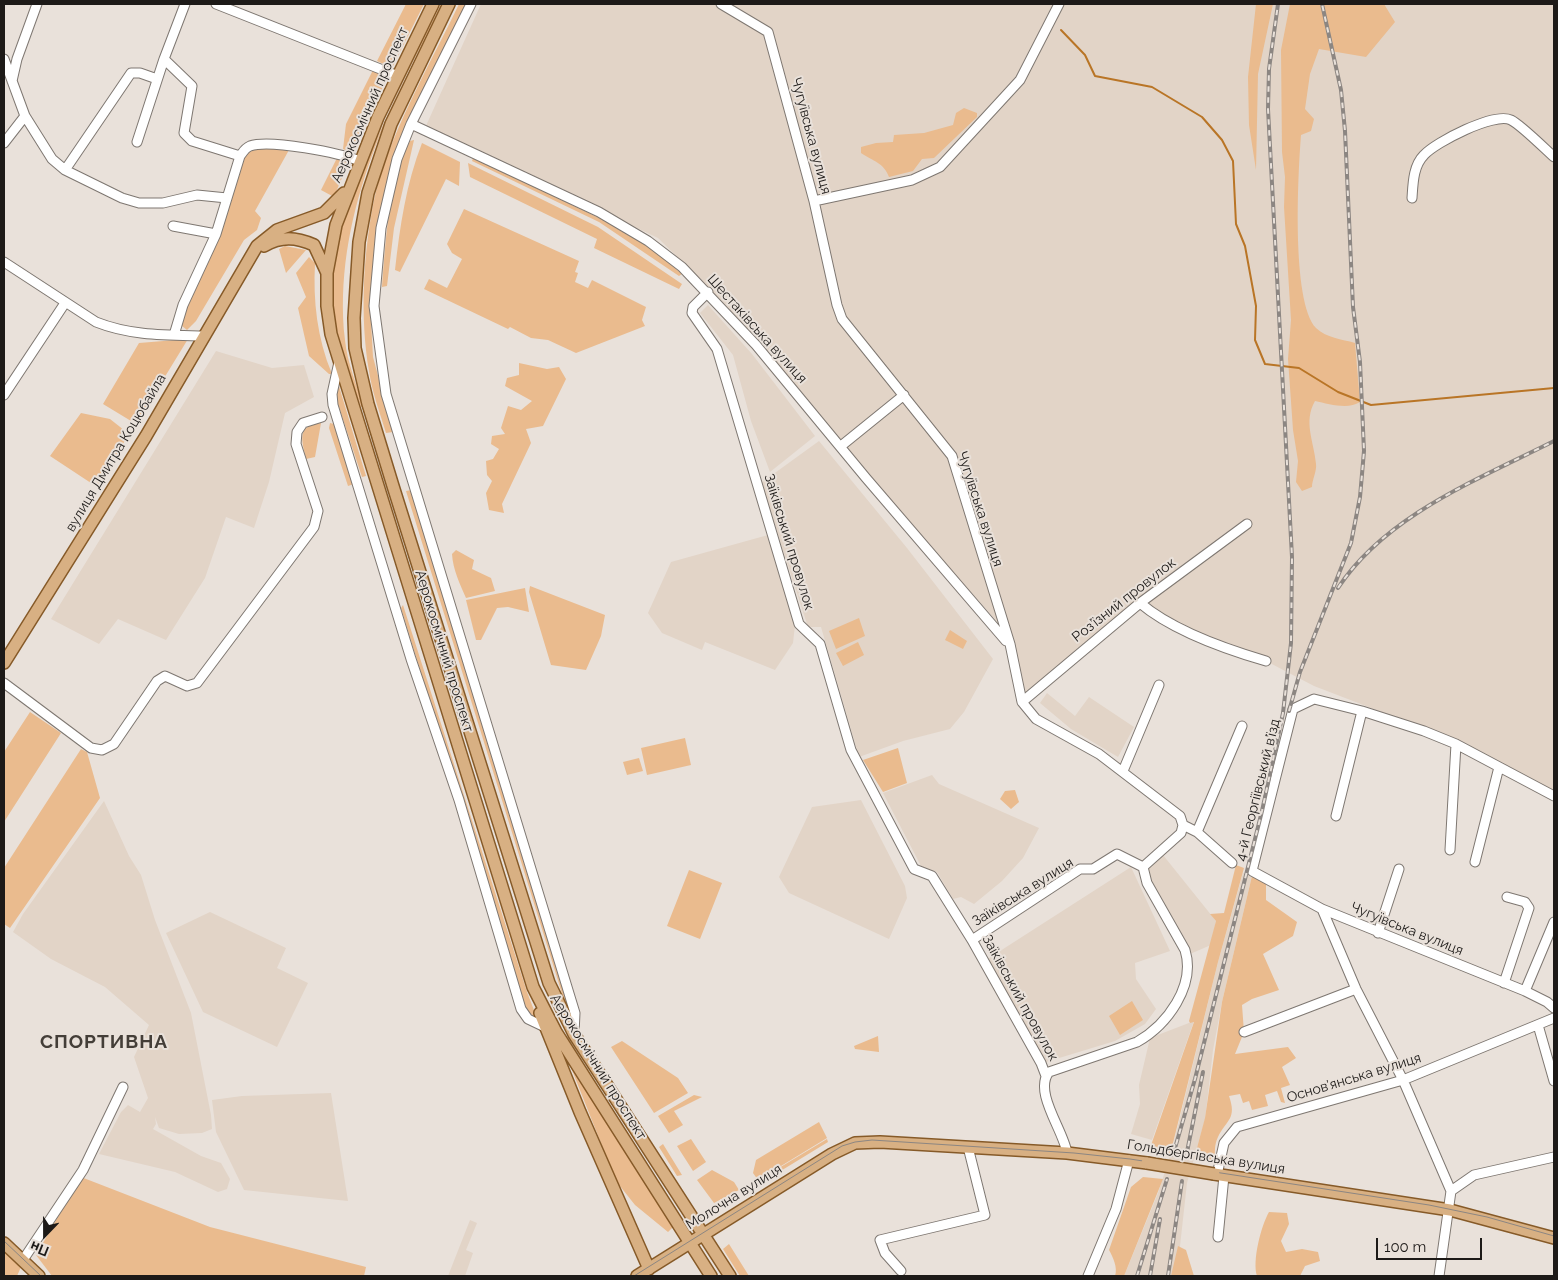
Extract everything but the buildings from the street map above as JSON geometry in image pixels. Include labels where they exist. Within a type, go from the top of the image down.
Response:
[{"type":"main road","name":"Аерокосмічний проспект","points":[[433,4],[360,161],[336,225],[327,273],[327,306],[339,362],[532,987],[556,1032],[712,1276]]},
{"type":"main road","name":"Аерокосмічний проспект","points":[[448,4],[391,124],[368,193],[359,242],[354,318],[358,366],[378,438],[549,982],[574,1034],[730,1276]]},
{"type":"main road","name":"вулиця Дмитра Коцюбайла","points":[[4,663],[146,436],[260,243],[267,236],[324,213],[350,186]]},
{"type":"main road","points":[[251,257],[274,241],[296,239],[314,245],[327,273]]},
{"type":"main road","points":[[532,987],[544,1028],[649,1269]]},
{"type":"main road","points":[[565,1077],[567,1062],[578,1065]]},
{"type":"main road","name":"Гольдбергівська вулиця","points":[[848,1145],[872,1142],[968,1147],[1067,1153],[1129,1160],[1450,1210],[1554,1238]]},
{"type":"main road","name":"Молочна вулиця","points":[[637,1276],[848,1145]]},
{"type":"main road","points":[[4,1243],[39,1276]]},
{"type":"street","points":[[12,81],[17,58],[36,4]]},
{"type":"street","points":[[137,142],[164,58],[185,4]]},
{"type":"street","points":[[216,4],[398,76]]},
{"type":"street","points":[[470,4],[411,124],[397,159],[381,228],[374,306],[379,358],[396,430],[500,760],[575,1013],[574,1034]]},
{"type":"street","name":"Чугуївська вулиця","points":[[721,4],[768,32],[814,201],[837,305],[842,319],[952,456],[1010,644],[1022,702]]},
{"type":"street","points":[[814,201],[912,180],[940,167],[1020,80],[1059,4]]},
{"type":"street","points":[[164,58],[192,86],[184,134],[192,141],[240,156]]},
{"type":"street","points":[[4,59],[25,116],[52,159],[65,170],[122,198],[139,202],[163,203],[197,195],[227,198]]},
{"type":"street","points":[[65,170],[131,73],[140,72],[157,79]]},
{"type":"street","points":[[4,143],[25,116]]},
{"type":"street","points":[[1412,198],[1416,167],[1424,155],[1455,135],[1496,119],[1510,119],[1554,157]]},
{"type":"street","name":"Шестаківська вулиця","points":[[411,124],[599,212],[653,245],[682,267],[708,292],[756,345],[1010,644]]},
{"type":"street","points":[[174,335],[183,305],[216,234],[240,156],[247,147],[262,144],[342,154],[360,161]]},
{"type":"street","points":[[173,226],[216,234]]},
{"type":"street","points":[[4,262],[65,304],[112,329],[135,333],[204,336]]},
{"type":"street","name":"Заїківський провулок","points":[[708,292],[693,307],[692,312],[717,350],[799,624],[820,644],[851,750],[914,869],[932,876],[972,940],[1042,1063],[1046,1076]]},
{"type":"street","points":[[4,395],[65,304]]},
{"type":"street","points":[[339,362],[332,394],[335,412],[412,659],[459,800],[521,1009],[528,1019],[556,1032]]},
{"type":"street","points":[[841,446],[904,396]]},
{"type":"street","points":[[4,683],[91,748],[102,750],[114,744],[157,681],[166,676],[187,686],[197,684],[314,527],[318,511],[296,444],[297,432],[303,423],[322,416]]},
{"type":"street","name":"Роз’їзний провулок","points":[[1022,702],[1140,603],[1247,524]]},
{"type":"street","points":[[1140,603],[1159,619],[1242,654],[1266,661]]},
{"type":"street","points":[[1123,771],[1159,685]]},
{"type":"street","name":"4-й Георгіївський в’їзд","points":[[1252,871],[1294,709],[1314,699],[1362,711]]},
{"type":"street","points":[[1022,702],[1036,719],[1098,754],[1174,809],[1180,816],[1182,825],[1182,833],[1176,840],[1143,867],[1147,883],[1185,950],[1189,961],[1185,984],[1180,996],[1160,1026],[1149,1036],[1137,1042],[1050,1072],[1046,1076],[1043,1085],[1067,1153]]},
{"type":"street","points":[[1336,816],[1362,711],[1424,731],[1456,744],[1554,796]]},
{"type":"street","points":[[1197,832],[1242,726]]},
{"type":"street","points":[[1450,850],[1456,744]]},
{"type":"street","points":[[1476,862],[1499,767]]},
{"type":"street","points":[[1182,825],[1197,832],[1232,863]]},
{"type":"street","name":"Заїківська вулиця","points":[[972,940],[1080,869],[1093,869],[1118,854],[1143,867]]},
{"type":"street","points":[[1378,933],[1399,868]]},
{"type":"street","name":"Чугуївська вулиця","points":[[1252,871],[1322,909],[1525,991],[1547,1002],[1554,1008]]},
{"type":"street","points":[[1504,983],[1529,908],[1525,902],[1507,898]]},
{"type":"street","points":[[1322,909],[1356,989],[1403,1080],[1451,1191],[1450,1210],[1439,1276]]},
{"type":"street","points":[[1525,991],[1554,922]]},
{"type":"street","points":[[1244,1032],[1356,989]]},
{"type":"street","name":"Основ’янська вулиця","points":[[1218,1237],[1218,1175],[1224,1143],[1237,1127],[1403,1080],[1554,1018]]},
{"type":"street","points":[[1538,1025],[1554,1081]]},
{"type":"street","points":[[23,1260],[83,1170],[123,1087]]},
{"type":"street","points":[[901,1271],[885,1253],[880,1240],[985,1215],[968,1147]]},
{"type":"street","points":[[1451,1191],[1474,1175],[1554,1157]]},
{"type":"street","points":[[1088,1276],[1116,1209],[1129,1160]]},
{"type":"shaded area","points":[[406,4],[424,4],[392,68],[377,61]]},
{"type":"shaded area","points":[[441,4],[443,4],[422,43],[384,124],[368,166],[347,252],[343,296],[345,340],[350,365],[363,406],[361,407],[344,357],[335,322],[331,288],[334,256],[345,215],[361,175],[402,82]]},
{"type":"shaded area","points":[[459,4],[467,4],[394,158],[370,305],[373,357],[393,432],[386,433],[370,379],[364,330],[365,267],[373,205],[379,180],[398,128]]},
{"type":"shaded area","points":[[481,4],[1554,4],[1554,796],[1457,741],[1314,686],[1266,661],[1171,624],[1140,603],[1024,696],[1013,640],[870,477],[727,306],[658,238],[425,128]]},
{"type":"shaded area","points":[[1256,4],[1273,4],[1258,74],[1256,170],[1249,125],[1248,77]]},
{"type":"shaded area","points":[[1290,4],[1384,4],[1395,22],[1366,57],[1319,49],[1310,74],[1305,109],[1314,119],[1311,131],[1301,135],[1298,206],[1299,265],[1303,292],[1308,314],[1316,328],[1329,336],[1355,343],[1360,402],[1344,406],[1315,401],[1310,416],[1310,432],[1316,470],[1312,487],[1302,491],[1296,482],[1298,461],[1293,430],[1288,359],[1291,320],[1284,207],[1285,177],[1282,152],[1281,50]]},
{"type":"shaded area","points":[[374,68],[389,75],[350,152],[343,149],[346,124]]},
{"type":"shaded area","points":[[964,108],[977,113],[977,117],[934,158],[922,159],[913,171],[889,177],[881,165],[861,153],[861,147],[876,143],[893,142],[894,135],[924,133],[953,125],[956,113]]},
{"type":"shaded area","points":[[414,140],[394,228],[387,286],[382,287],[389,212],[393,193],[403,158],[410,141]]},
{"type":"shaded area","points":[[422,143],[460,162],[459,186],[446,179],[400,272],[395,270],[402,221],[416,158]]},
{"type":"shaded area","points":[[267,148],[289,150],[255,211],[261,218],[257,230],[244,240],[196,321],[187,330],[182,326],[183,317],[243,158],[252,150]]},
{"type":"shaded area","points":[[337,158],[349,161],[334,197],[321,190]]},
{"type":"shaded area","points":[[473,158],[599,218],[652,249],[682,274],[679,276],[599,222],[472,161]]},
{"type":"shaded area","points":[[468,163],[598,227],[682,284],[679,289],[594,248],[597,239],[470,177]]},
{"type":"shaded area","points":[[464,209],[579,261],[575,272],[578,273],[575,282],[588,288],[592,280],[646,307],[642,320],[645,326],[576,353],[548,340],[531,338],[510,327],[508,329],[424,289],[429,279],[447,288],[462,259],[452,253],[447,244]]},
{"type":"shaded area","points":[[285,246],[306,250],[286,273],[279,249]]},
{"type":"shaded area","points":[[309,257],[315,263],[317,319],[323,347],[332,374],[329,374],[309,356],[298,308],[306,297],[296,273]]},
{"type":"shaded area","points":[[708,305],[752,354],[815,436],[770,472],[751,421],[733,355],[700,313]]},
{"type":"shaded area","points":[[188,339],[136,424],[103,404],[139,343]]},
{"type":"shaded area","points":[[216,351],[272,368],[304,365],[314,397],[285,413],[269,482],[254,528],[226,517],[205,578],[166,640],[118,619],[99,644],[51,619]]},
{"type":"shaded area","points":[[519,363],[547,369],[559,367],[566,379],[543,426],[526,429],[531,443],[502,504],[504,513],[489,510],[486,493],[492,481],[487,475],[486,461],[493,459],[499,449],[491,444],[492,436],[505,434],[501,428],[508,406],[521,410],[532,401],[505,386],[507,378],[519,375]]},
{"type":"shaded area","points":[[338,383],[366,476],[362,477],[336,398]]},
{"type":"shaded area","points":[[81,413],[110,419],[129,434],[97,487],[50,456]]},
{"type":"shaded area","points":[[321,423],[315,457],[306,459],[302,440],[304,431],[308,427]]},
{"type":"shaded area","points":[[330,423],[334,424],[354,484],[348,486],[329,428]]},
{"type":"shaded area","points":[[819,441],[907,548],[993,659],[964,712],[950,729],[903,741],[859,757],[821,627],[808,627],[761,483]]},
{"type":"shaded area","points":[[412,490],[569,1005],[564,1000],[406,491]]},
{"type":"shaded area","points":[[768,535],[795,625],[793,643],[775,670],[705,642],[702,650],[662,633],[648,613],[671,562]]},
{"type":"shaded area","points":[[456,550],[474,560],[472,569],[491,578],[495,591],[466,598],[454,566],[452,554]]},
{"type":"shaded area","points":[[530,586],[605,615],[601,636],[586,670],[551,665],[529,592]]},
{"type":"shaded area","points":[[525,588],[529,612],[508,607],[497,608],[481,640],[476,640],[466,600]]},
{"type":"shaded area","points":[[403,605],[537,1018],[532,1015],[522,1000],[515,980],[401,608]]},
{"type":"shaded area","points":[[859,618],[865,636],[836,649],[829,631]]},
{"type":"shaded area","points":[[950,630],[967,641],[963,649],[945,640]]},
{"type":"shaded area","points":[[858,642],[864,655],[843,666],[836,653]]},
{"type":"shaded area","points":[[1047,693],[1075,716],[1089,697],[1134,727],[1118,757],[1071,729],[1040,703]]},
{"type":"shaded area","points":[[30,712],[61,733],[4,822],[4,752]]},
{"type":"shaded area","points":[[685,738],[691,765],[647,775],[641,748]]},
{"type":"shaded area","points":[[898,748],[907,783],[883,792],[863,760]]},
{"type":"shaded area","points":[[81,749],[87,752],[100,798],[10,928],[4,924],[4,868]]},
{"type":"shaded area","points":[[639,758],[643,771],[627,775],[623,762]]},
{"type":"shaded area","points":[[932,775],[939,784],[1039,828],[1023,858],[1002,881],[974,904],[961,897],[953,899],[937,872],[921,866],[883,793]]},
{"type":"shaded area","points":[[1015,790],[1019,802],[1011,809],[1000,799],[1005,791]]},
{"type":"shaded area","points":[[861,800],[905,886],[907,898],[889,939],[789,893],[779,877],[812,807]]},
{"type":"shaded area","points":[[104,801],[129,856],[141,875],[155,920],[191,1013],[211,1115],[212,1129],[202,1133],[179,1134],[159,1128],[155,1117],[156,1124],[153,1129],[201,1156],[221,1163],[230,1179],[227,1189],[218,1192],[175,1172],[99,1154],[121,1112],[128,1105],[140,1112],[148,1098],[134,1057],[149,1025],[105,987],[51,959],[13,932],[23,914]]},
{"type":"shaded area","points":[[1163,855],[1216,921],[1211,945],[1190,954],[1146,876],[1146,868]]},
{"type":"shaded area","points":[[1236,865],[1244,868],[1218,962],[1170,1155],[1149,1151],[1194,1022],[1190,1023],[1189,1021],[1216,921],[1210,914],[1224,913]]},
{"type":"shaded area","points":[[1131,867],[1170,951],[1135,963],[1136,979],[1156,1009],[1145,1024],[1115,1041],[1046,1062],[986,960]]},
{"type":"shaded area","points":[[689,870],[722,883],[700,939],[667,926]]},
{"type":"shaded area","points":[[1243,873],[1252,876],[1222,1002],[1213,1050],[1205,1120],[1187,1183],[1180,1246],[1185,1276],[1124,1276],[1158,1193],[1172,1150],[1218,962]]},
{"type":"shaded area","points":[[1252,876],[1266,882],[1266,900],[1297,922],[1293,936],[1263,954],[1279,990],[1252,999],[1242,1005],[1244,1032],[1235,1054],[1288,1047],[1296,1058],[1282,1067],[1290,1085],[1281,1088],[1285,1103],[1281,1102],[1277,1091],[1265,1095],[1268,1106],[1252,1110],[1249,1101],[1243,1103],[1240,1094],[1229,1096],[1232,1110],[1230,1118],[1217,1140],[1215,1161],[1194,1159],[1205,1118],[1222,1002]]},
{"type":"shaded area","points":[[210,912],[286,948],[277,968],[308,983],[277,1047],[203,1012],[166,933]]},
{"type":"shaded area","points":[[1132,1001],[1143,1020],[1120,1035],[1109,1016]]},
{"type":"shaded area","points":[[1194,1021],[1152,1140],[1131,1134],[1140,1104],[1139,1085],[1150,1038]]},
{"type":"shaded area","points":[[878,1036],[879,1052],[855,1049],[854,1046]]},
{"type":"shaded area","points":[[622,1041],[678,1078],[688,1093],[654,1113],[611,1047]]},
{"type":"shaded area","points":[[570,1065],[673,1227],[668,1232],[635,1205],[616,1181]]},
{"type":"shaded area","points":[[331,1093],[348,1201],[244,1190],[216,1132],[212,1100],[242,1096]]},
{"type":"shaded area","points":[[694,1095],[702,1097],[674,1111],[683,1125],[669,1133],[658,1116]]},
{"type":"shaded area","points":[[819,1122],[827,1138],[758,1180],[753,1173],[756,1160]]},
{"type":"shaded area","points":[[691,1139],[706,1162],[693,1171],[677,1146]]},
{"type":"shaded area","points":[[827,1139],[828,1142],[761,1183],[759,1180]]},
{"type":"shaded area","points":[[663,1144],[682,1175],[677,1176],[659,1147]]},
{"type":"shaded area","points":[[712,1170],[734,1182],[739,1190],[714,1203],[697,1180]]},
{"type":"shaded area","points":[[81,1177],[210,1227],[366,1267],[364,1276],[52,1276],[36,1255]]},
{"type":"shaded area","points":[[1143,1177],[1163,1179],[1124,1276],[1115,1276],[1115,1266],[1109,1250],[1131,1187]]},
{"type":"shaded area","points":[[1269,1212],[1287,1213],[1289,1224],[1281,1241],[1286,1252],[1302,1249],[1318,1252],[1320,1261],[1305,1266],[1300,1276],[1257,1276],[1258,1244]]},
{"type":"shaded area","points":[[470,1220],[477,1223],[466,1250],[473,1253],[465,1276],[448,1276]]},
{"type":"shaded area","points":[[729,1244],[749,1276],[740,1276],[723,1249]]},
{"type":"shaded area","points":[[1178,1246],[1186,1250],[1194,1276],[1171,1276]]},
{"type":"shaded area","points":[[4,1250],[21,1267],[17,1276],[4,1276]]},
{"type":"waterway","points":[[1061,30],[1085,55],[1095,76],[1152,87],[1202,117],[1222,140],[1233,161],[1236,224],[1245,246],[1256,306],[1255,340],[1265,364],[1299,368],[1338,392],[1371,405],[1554,388]]},
{"type":"tram line","points":[[634,1276],[842,1146],[872,1140],[1074,1153],[1130,1159],[1429,1205],[1487,1217],[1554,1236]]},
{"type":"tram line","points":[[4,1241],[41,1276]]},
{"type":"railway","points":[[1173,1155],[1195,1079],[1262,811],[1283,713],[1291,643],[1292,557],[1268,109],[1269,69],[1278,4]]},
{"type":"railway","points":[[1289,711],[1300,672],[1351,543],[1360,497],[1364,451],[1360,362],[1353,307],[1345,131],[1341,90],[1322,4]]},
{"type":"railway","points":[[1338,588],[1358,562],[1381,540],[1408,519],[1465,485],[1554,441]]},
{"type":"railway","points":[[1186,1157],[1203,1072]]},
{"type":"railway","points":[[1137,1276],[1167,1179]]},
{"type":"railway","points":[[1168,1276],[1182,1181]]},
{"type":"railway","points":[[1150,1276],[1160,1219]]},
{"type":"district","name":"СПОРТИВНА","points":[[104,1042]]}]
